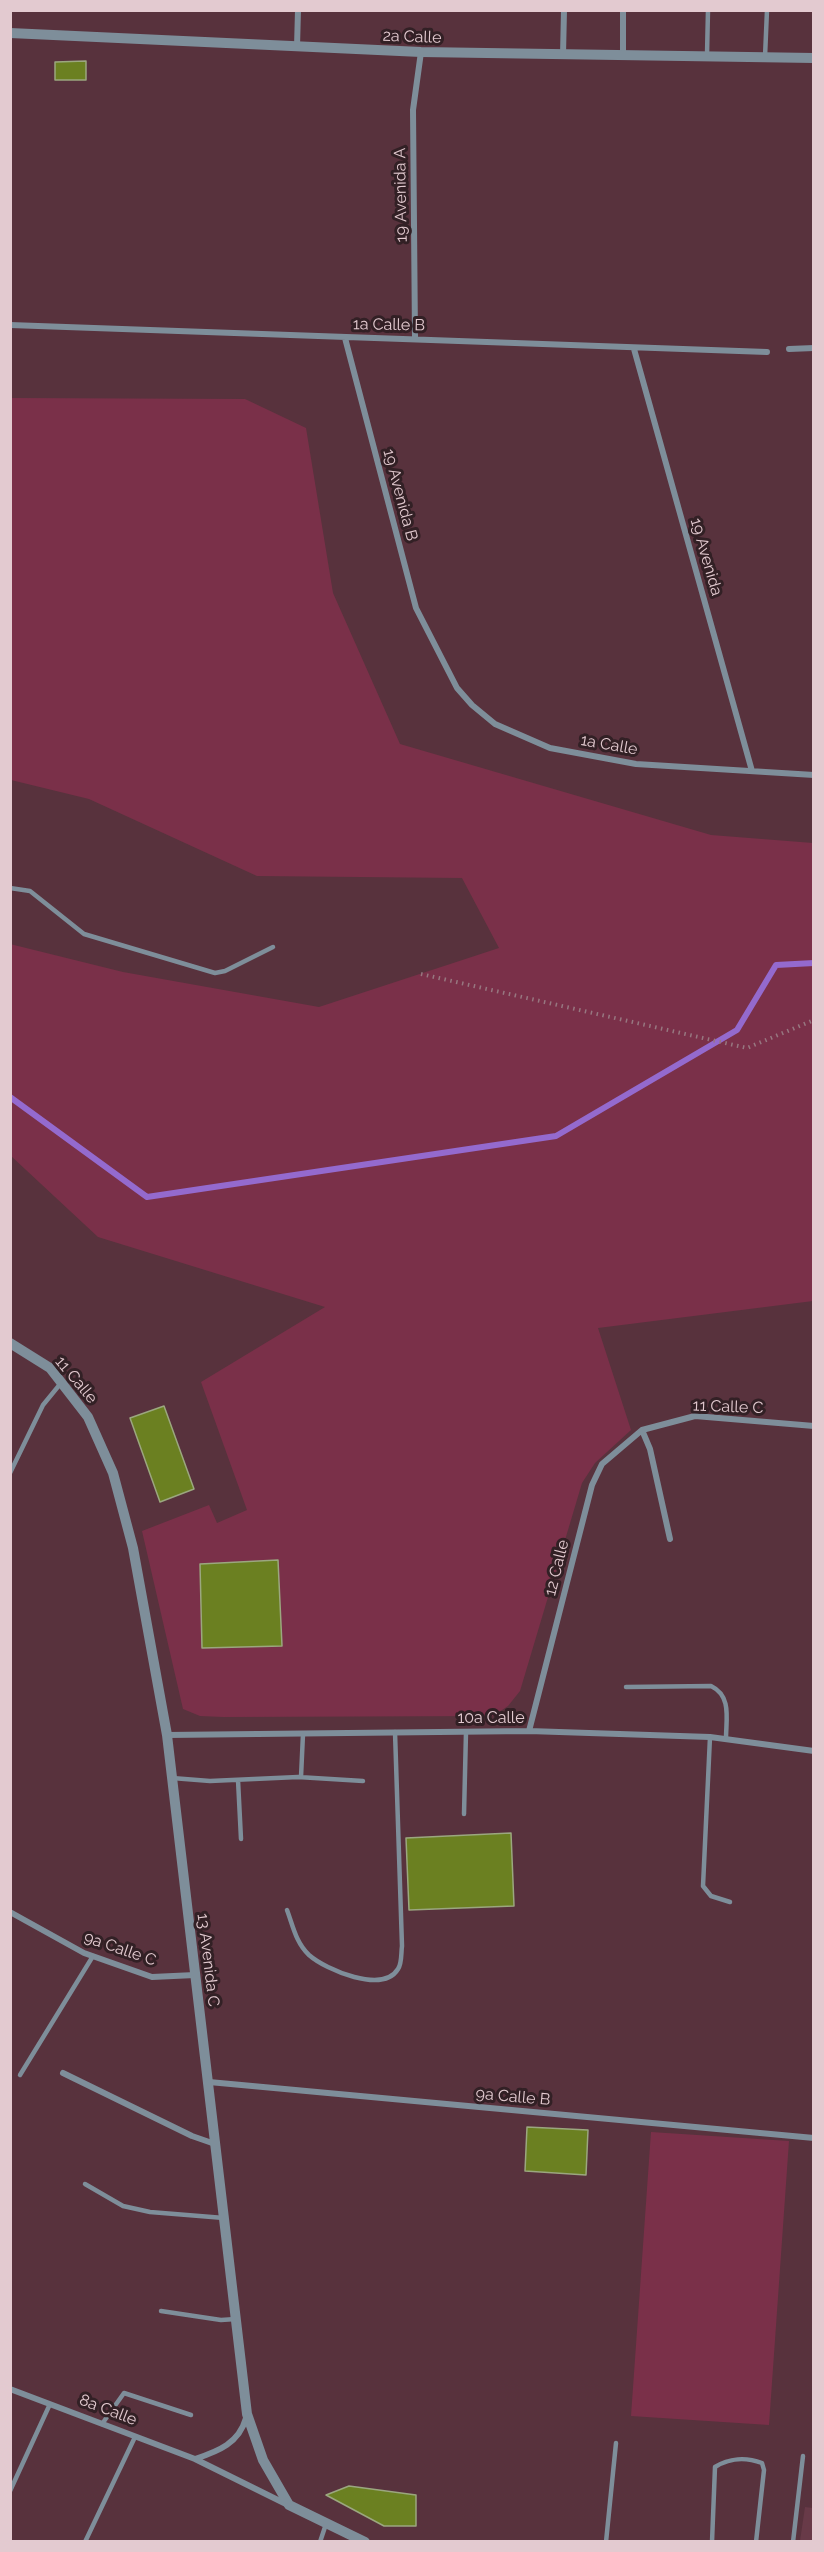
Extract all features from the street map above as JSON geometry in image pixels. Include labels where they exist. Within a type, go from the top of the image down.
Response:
[{"type":"street","points":[[297,47],[298,10]]},
{"type":"street","points":[[563,56],[564,10]]},
{"type":"street","points":[[623,10],[623,56]]},
{"type":"street","name":"2a Calle","points":[[10,33],[421,52],[563,56],[707,55],[813,58]]},
{"type":"street","name":"19 Avenida A","points":[[415,338],[413,110],[421,52]]},
{"type":"street","name":"1a Calle B","points":[[10,325],[767,352]]},
{"type":"street","name":"19 Avenida B","points":[[345,338],[416,608],[439,655]]},
{"type":"street","points":[[789,349],[813,348]]},
{"type":"street","name":"19 Avenida","points":[[634,349],[752,771]]},
{"type":"street","name":"1a Calle","points":[[439,655],[457,688],[487,718],[495,724],[550,748],[636,764],[813,774]]},
{"type":"street","name":"11 Calle","points":[[10,1343],[50,1368],[88,1418]]},
{"type":"street","name":"11 Calle C","points":[[642,1430],[695,1416],[813,1426]]},
{"type":"street","name":"13 Avenida C","points":[[88,1418],[113,1473],[133,1548],[167,1735],[247,2414],[263,2460],[289,2505]]},
{"type":"street","points":[[642,1430],[650,1449],[669,1539]]},
{"type":"street","name":"12 Calle","points":[[529,1731],[592,1485],[602,1464],[642,1430]]},
{"type":"street","name":"10a Calle","points":[[167,1735],[529,1731],[710,1737],[813,1751]]},
{"type":"street","name":"9a Calle C","points":[[11,1913],[93,1956],[152,1977],[195,1975]]},
{"type":"street","points":[[63,2073],[192,2136],[215,2144]]},
{"type":"street","name":"9a Calle B","points":[[209,2082],[813,2138]]},
{"type":"street","name":"8a Calle","points":[[10,2389],[195,2459],[365,2541]]},
{"type":"street","points":[[195,2459],[222,2450],[242,2432],[247,2414]]},
{"type":"lane","points":[[707,55],[708,10]]},
{"type":"lane","points":[[765,57],[767,10]]},
{"type":"lane","points":[[10,888],[30,891],[84,934],[215,973],[225,971],[273,947]]},
{"type":"lane","points":[[10,1473],[43,1406],[61,1383]]},
{"type":"lane","points":[[626,1687],[711,1686],[720,1690],[726,1700],[726,1739]]},
{"type":"lane","points":[[287,1910],[298,1942],[310,1955],[335,1973],[350,1977],[380,1978],[391,1977],[400,1968],[402,1947],[395,1732]]},
{"type":"lane","points":[[464,1814],[466,1732]]},
{"type":"lane","points":[[301,1777],[303,1734]]},
{"type":"lane","points":[[710,1737],[703,1886],[711,1896],[730,1902]]},
{"type":"lane","points":[[172,1778],[210,1781],[301,1777],[363,1781]]},
{"type":"lane","points":[[238,1780],[241,1839]]},
{"type":"lane","points":[[20,2075],[93,1956]]},
{"type":"lane","points":[[85,2184],[123,2206],[161,2213],[224,2218]]},
{"type":"lane","points":[[161,2311],[221,2320],[236,2319]]},
{"type":"lane","points":[[102,2424],[124,2393],[191,2415]]},
{"type":"lane","points":[[10,2491],[50,2404]]},
{"type":"lane","points":[[85,2541],[135,2437]]},
{"type":"lane","points":[[606,2541],[616,2443]]},
{"type":"lane","points":[[793,2541],[803,2456]]},
{"type":"lane","points":[[712,2541],[715,2468],[726,2460],[752,2459],[762,2463],[764,2470],[756,2541]]},
{"type":"lane","points":[[320,2541],[326,2524]]},
{"type":"path","points":[[421,974],[747,1048],[813,1020]]},
{"type":"shaded area","points":[[11,398],[245,399],[306,428],[333,593],[400,744],[711,835],[813,843],[813,1301],[598,1328],[631,1430],[595,1463],[582,1483],[520,1691],[508,1706],[493,1716],[224,1717],[200,1716],[183,1709],[142,1531],[209,1505],[217,1523],[247,1510],[201,1382],[325,1307],[98,1237],[11,1156],[10,944],[123,972],[319,1007],[499,948],[462,878],[257,876],[89,799],[11,780]]},
{"type":"shaded area","points":[[651,2132],[789,2141],[769,2425],[631,2416]]},
{"type":"shaded area","points":[[805,2507],[813,2508],[813,2541],[800,2541]]},
{"type":"building","points":[[86,61],[86,80],[55,80],[55,62]]},
{"type":"building","points":[[164,1406],[194,1489],[160,1502],[130,1418]]},
{"type":"building","points":[[278,1560],[282,1646],[202,1648],[200,1564]]},
{"type":"building","points":[[511,1833],[514,1906],[409,1910],[406,1838]]},
{"type":"building","points":[[527,2127],[588,2130],[586,2175],[525,2171]]},
{"type":"building","points":[[349,2486],[416,2495],[416,2526],[384,2526],[326,2495]]},
{"type":"waterway","points":[[10,1097],[147,1197],[556,1136],[737,1030],[776,965],[814,963]]}]
